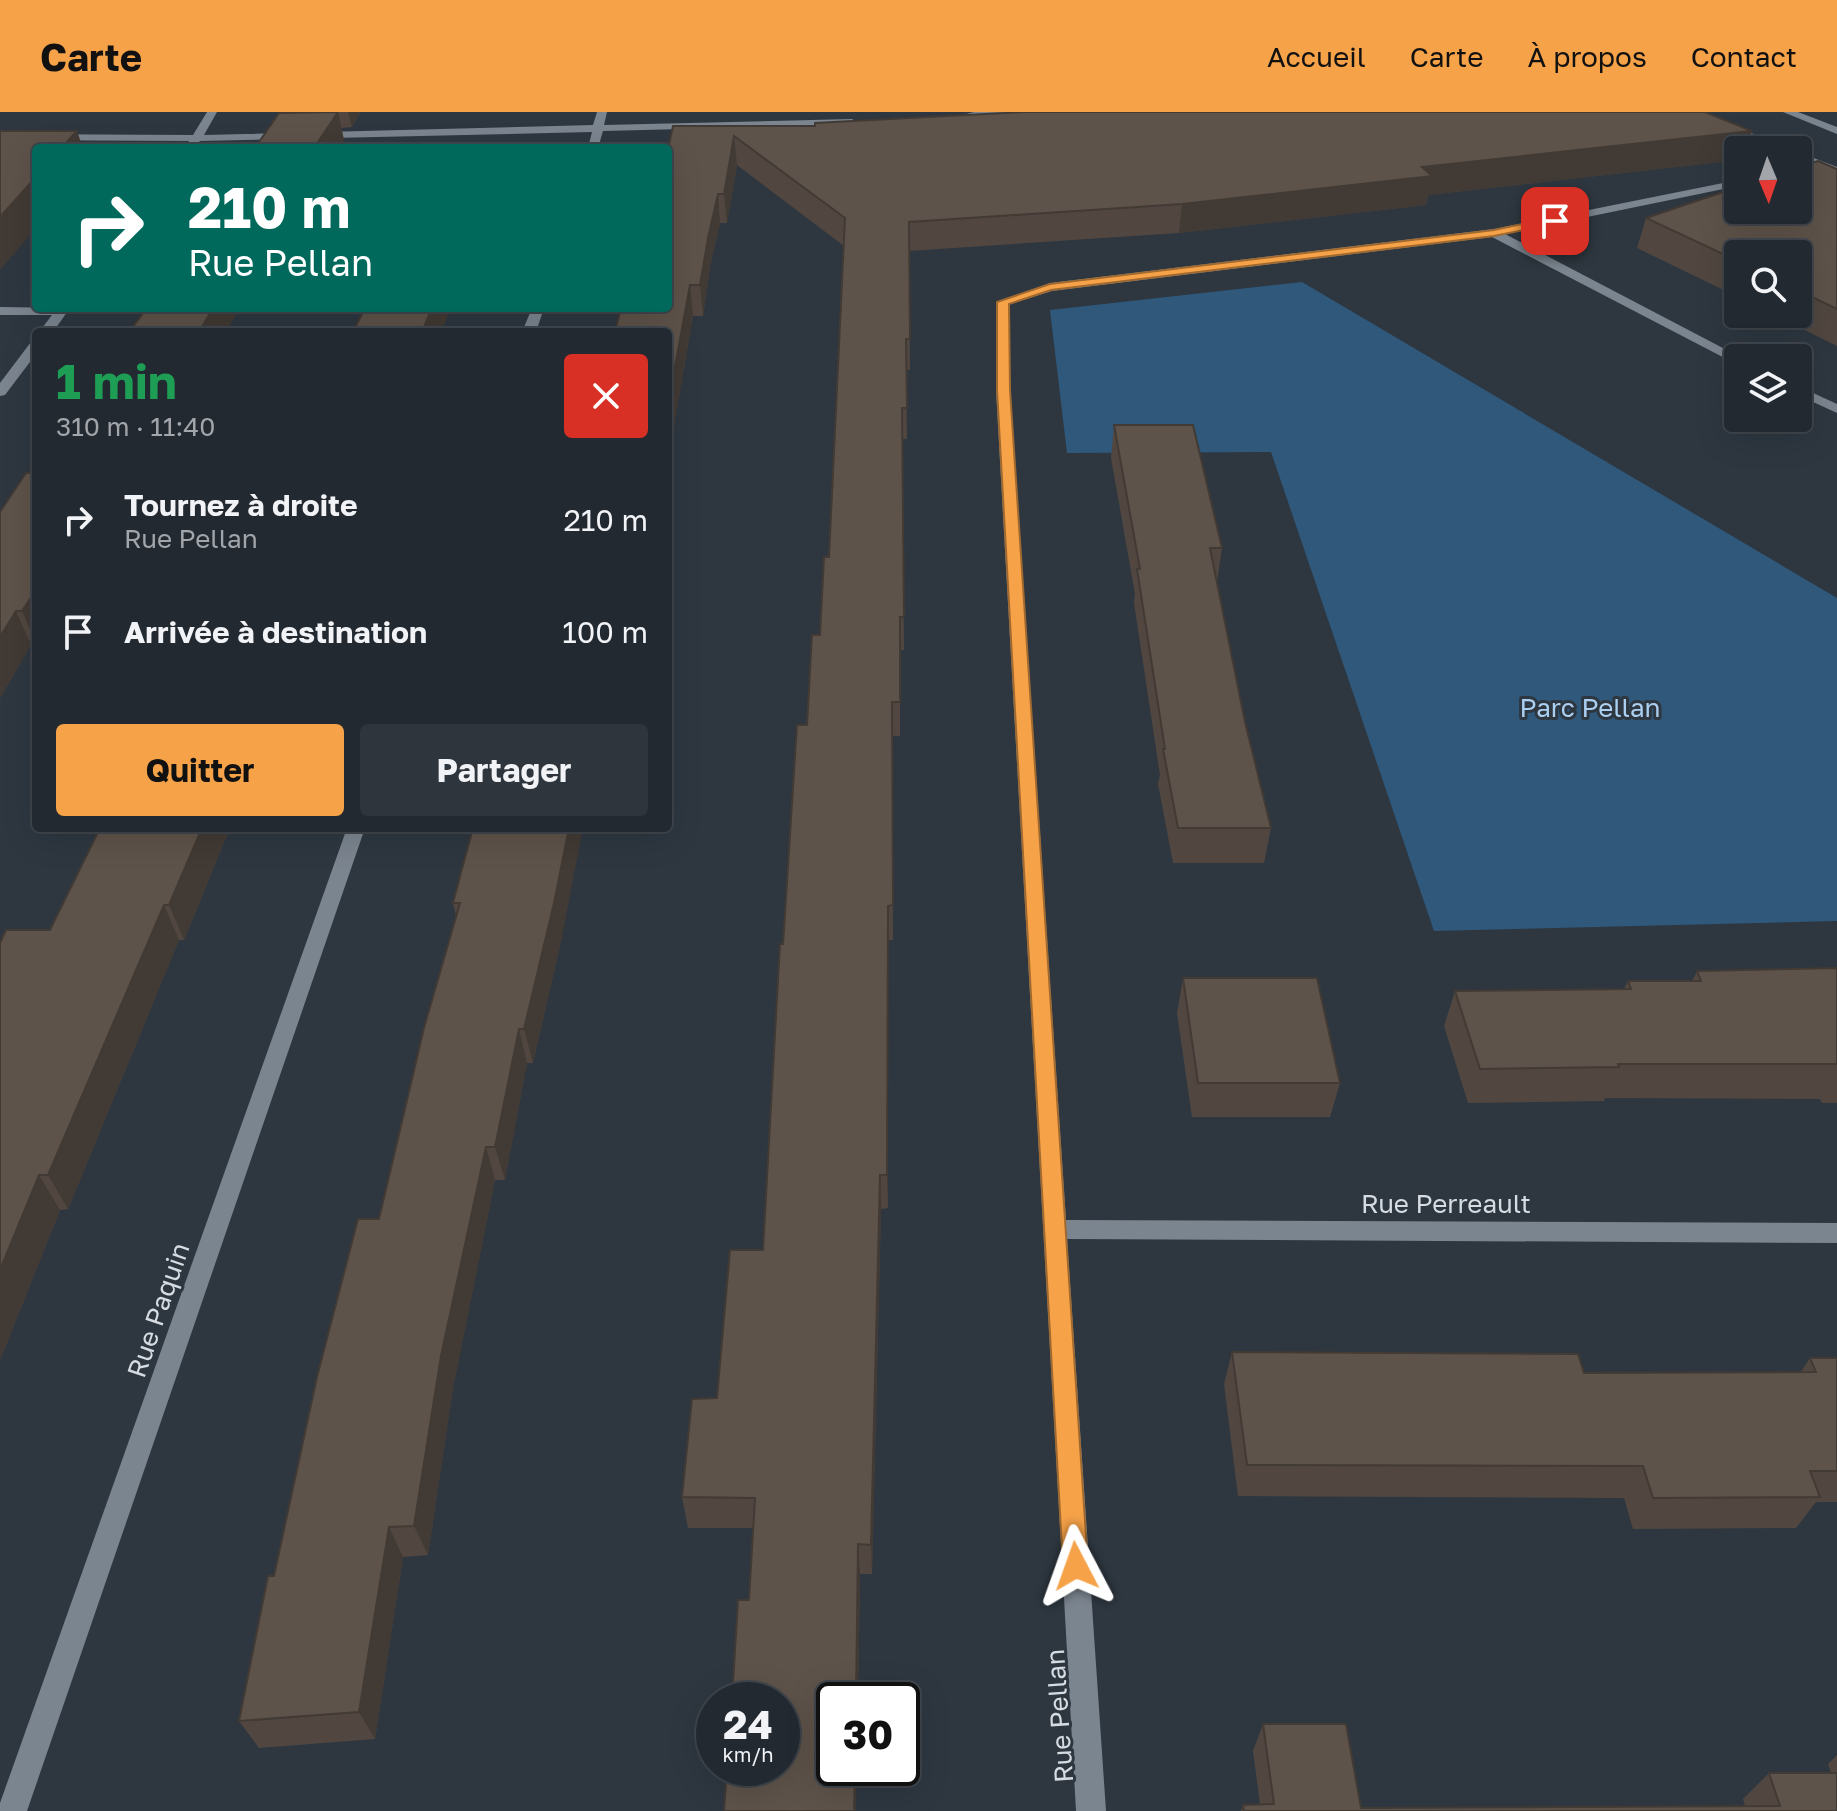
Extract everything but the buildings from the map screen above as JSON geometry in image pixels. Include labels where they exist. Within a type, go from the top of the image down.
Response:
[{"type":"street","points":[[193,144],[212,112]]},
{"type":"street","points":[[594,144],[602,112]]},
{"type":"street","points":[[958,116],[1014,112]]},
{"type":"street","points":[[1693,112],[1752,136]]},
{"type":"street","points":[[1788,112],[1837,131]]},
{"type":"street","points":[[0,137],[198,138],[871,121]]},
{"type":"street","points":[[1812,160],[1837,171]]},
{"type":"street","points":[[1812,168],[1837,162]]},
{"type":"street","name":"Rue Pellan","points":[[1091,1811],[1003,390],[1003,302],[1050,287],[1494,233],[1724,186]]},
{"type":"street","points":[[1494,233],[1724,354]]},
{"type":"street","points":[[0,311],[32,310]]},
{"type":"street","points":[[49,328],[61,312]]},
{"type":"street","points":[[0,392],[32,350]]},
{"type":"street","points":[[1812,397],[1837,409]]},
{"type":"street","name":"Rue Paquin","points":[[12,1811],[355,832]]},
{"type":"street","name":"Rue Perreault","points":[[1054,1229],[1837,1233]]},
{"type":"green space","name":"Parc Pellan","points":[[1302,282],[1837,598],[1837,921],[1434,931],[1271,452],[1067,453],[1050,310]]},
{"type":"route","points":[[1076,1566],[1003,390],[1003,302],[1050,287],[1494,233],[1555,221]]}]
